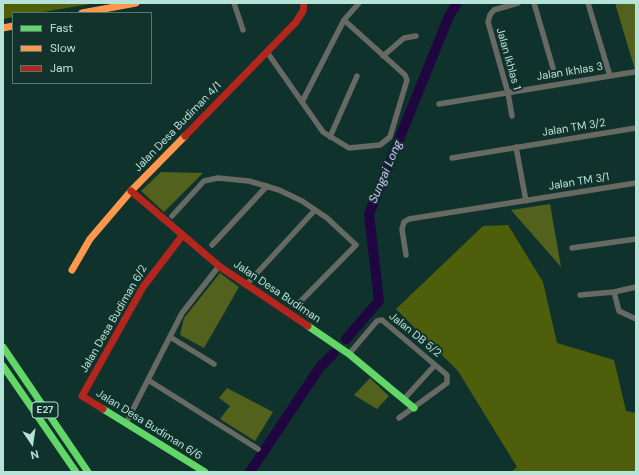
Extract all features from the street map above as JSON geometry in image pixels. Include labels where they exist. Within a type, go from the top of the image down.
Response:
[{"type":"main road","points":[[87,12],[136,3]]},
{"type":"main road","name":"Jalan Desa Budiman 4/1","points":[[72,270],[90,239],[131,191],[219,104],[296,22],[303,11],[304,3]]},
{"type":"main road","name":"Jalan Desa Budiman","points":[[131,191],[219,266],[350,354],[414,408]]},
{"type":"main road","name":"Jalan Desa Budiman 6/2","points":[[82,396],[142,287],[182,236]]},
{"type":"main road","name":"E27","points":[[3,348],[88,472]]},
{"type":"main road","name":"E27","points":[[3,366],[76,472]]},
{"type":"main road","name":"Jalan Desa Budiman 6/6","points":[[82,396],[205,472]]},
{"type":"street","points":[[234,3],[243,30]]},
{"type":"street","points":[[302,102],[344,20],[359,3]]},
{"type":"street","name":"Jalan Ikhlas 1","points":[[512,116],[508,92],[488,22],[490,15],[496,9],[518,3]]},
{"type":"street","points":[[534,3],[553,68]]},
{"type":"street","points":[[588,3],[610,76]]},
{"type":"street","points":[[267,52],[318,127],[330,137],[348,148],[380,145],[390,137],[407,80],[344,20]]},
{"type":"street","points":[[383,56],[404,38],[416,36]]},
{"type":"street","name":"Jalan Ikhlas 3","points":[[439,104],[634,72]]},
{"type":"street","points":[[330,137],[357,76]]},
{"type":"street","name":"Jalan TM 3/2","points":[[452,158],[636,128]]},
{"type":"street","points":[[516,147],[526,201]]},
{"type":"street","points":[[172,216],[207,179],[218,178],[249,181],[267,186],[291,195],[327,218],[356,244],[296,306]]},
{"type":"street","name":"Jalan TM 3/1","points":[[406,255],[402,229],[404,222],[409,219],[636,183]]},
{"type":"street","points":[[212,245],[267,186]]},
{"type":"street","points":[[246,285],[315,210]]},
{"type":"street","points":[[572,248],[636,239]]},
{"type":"street","points":[[126,423],[187,306],[219,266]]},
{"type":"street","points":[[580,295],[614,292],[636,287]]},
{"type":"street","points":[[614,292],[619,312],[636,319]]},
{"type":"street","name":"Jalan DB 5/2","points":[[350,354],[377,321],[382,320],[447,374],[447,383],[414,408]]},
{"type":"street","points":[[170,337],[214,364]]},
{"type":"street","points":[[404,399],[436,365]]},
{"type":"street","points":[[148,380],[258,449]]},
{"type":"street","points":[[399,418],[414,408]]},
{"type":"green space","points":[[3,3],[96,3],[43,12],[12,12],[12,17],[3,19]]},
{"type":"green space","points":[[615,3],[636,3],[636,73]]},
{"type":"green space","points":[[161,172],[203,173],[164,212],[141,191]]},
{"type":"green space","points":[[550,204],[561,267],[511,210]]},
{"type":"green space","points":[[508,225],[543,282],[557,343],[614,360],[626,411],[636,413],[636,472],[511,472],[517,467],[458,371],[396,309],[483,226]]},
{"type":"green space","points":[[220,273],[239,287],[204,348],[180,335],[184,318]]},
{"type":"green space","points":[[370,378],[389,396],[377,409],[354,395]]},
{"type":"green space","points":[[227,388],[273,412],[255,441],[220,419],[230,406],[219,398]]},
{"type":"waterway","name":"Sungai Long","points":[[346,339],[379,301],[369,214],[449,16],[457,3]]},
{"type":"waterway","name":"Sungai Long","points":[[250,472],[320,367],[333,354]]},
{"type":"traffic: fast","points":[[308,326],[349,354],[414,408]]},
{"type":"traffic: fast","points":[[3,347],[88,472]]},
{"type":"traffic: fast","points":[[3,366],[76,472]]},
{"type":"traffic: fast","points":[[103,409],[205,472]]},
{"type":"traffic: slow","points":[[87,12],[136,3]]},
{"type":"traffic: slow","points":[[3,28],[12,26]]},
{"type":"traffic: slow","points":[[72,270],[90,239],[131,191],[185,136]]},
{"type":"traffic: jam","points":[[185,136],[296,22],[303,11],[304,3]]},
{"type":"traffic: jam","points":[[131,191],[219,266],[308,326]]},
{"type":"traffic: jam","points":[[103,409],[82,396],[143,287],[182,236]]}]
